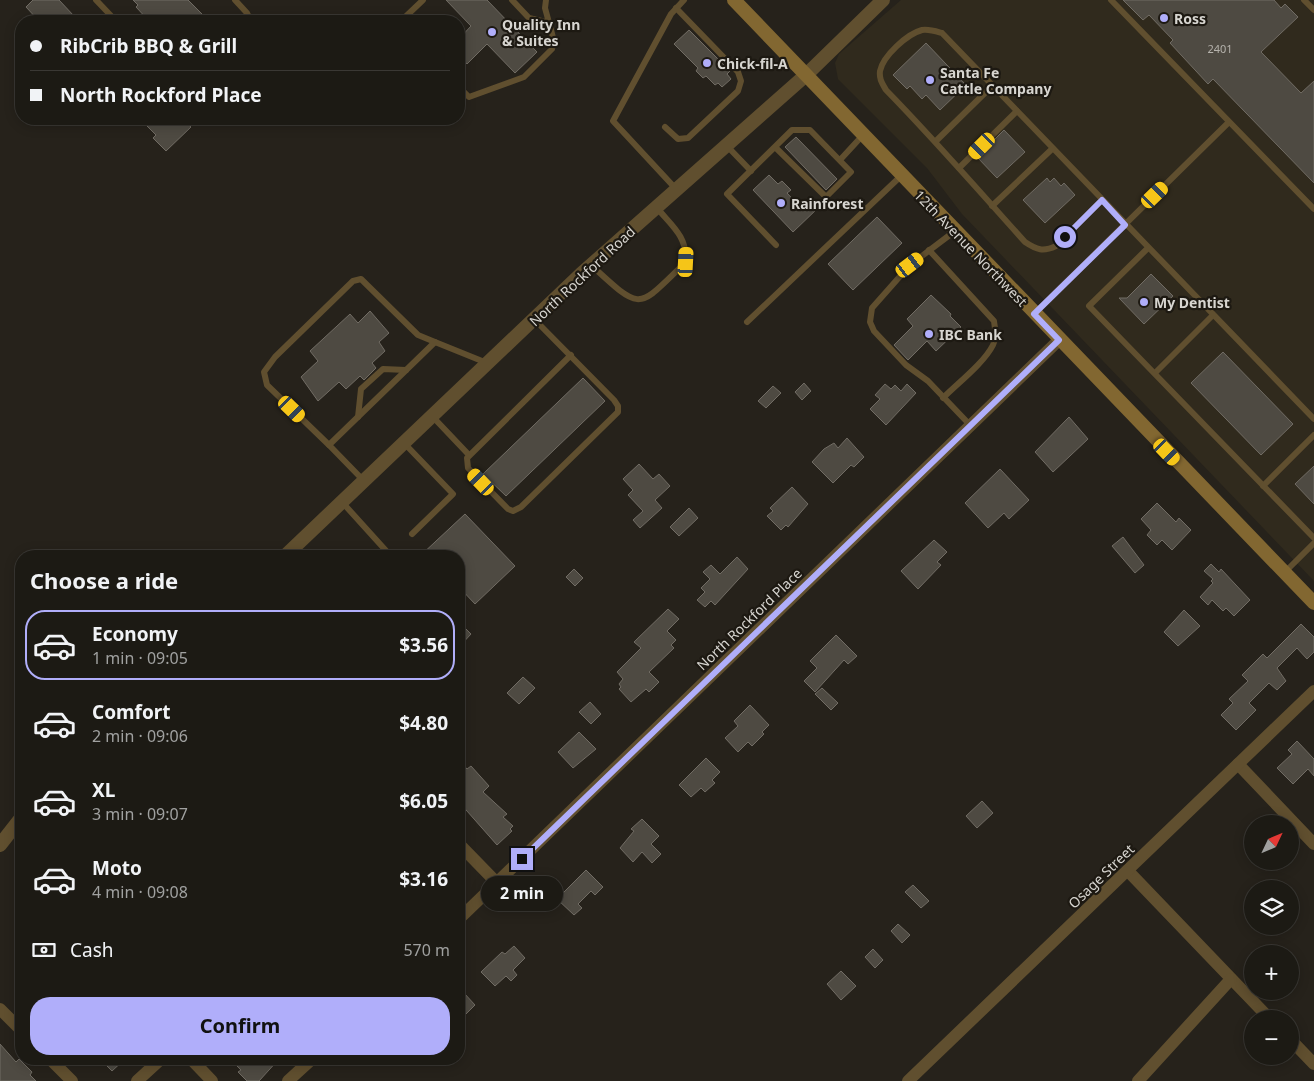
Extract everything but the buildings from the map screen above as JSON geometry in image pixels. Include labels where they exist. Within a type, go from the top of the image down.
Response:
[{"type":"main road","name":"12th Avenue Northwest","points":[[734,0],[1059,340],[1314,602]]},
{"type":"street","name":"North Rockford Road","points":[[291,550],[591,265],[806,75],[883,0]]},
{"type":"street","name":"North Rockford Place","points":[[465,913],[1059,340]]},
{"type":"street","name":"Osage Street","points":[[908,1081],[1128,872],[1314,690]]},
{"type":"street","points":[[1238,764],[1314,844]]},
{"type":"street","points":[[0,845],[15,826]]},
{"type":"street","points":[[465,850],[497,883]]},
{"type":"street","points":[[1128,872],[1261,1010]]},
{"type":"street","points":[[1138,1081],[1231,979]]},
{"type":"street","points":[[0,1009],[15,1024]]},
{"type":"street","points":[[1299,1048],[1314,1064]]},
{"type":"street","points":[[56,1065],[72,1081]]},
{"type":"street","points":[[137,1081],[154,1065]]},
{"type":"street","points":[[196,1065],[212,1081]]},
{"type":"street","points":[[288,1081],[305,1065]]},
{"type":"lane","points":[[96,0],[110,15]]},
{"type":"lane","points":[[234,0],[248,15]]},
{"type":"lane","points":[[407,15],[423,0]]},
{"type":"lane","points":[[512,0],[529,18],[550,23]]},
{"type":"lane","points":[[465,93],[469,97],[524,77],[552,49],[554,41],[546,0]]},
{"type":"lane","points":[[677,190],[613,121],[676,8],[684,0]]},
{"type":"lane","points":[[1111,0],[1314,209]]},
{"type":"lane","points":[[1304,0],[1314,10]]},
{"type":"lane","points":[[666,127],[678,139],[688,138],[738,91],[741,81],[738,72],[676,8]]},
{"type":"lane","points":[[1102,200],[1056,246],[1047,250],[1037,250],[1025,242],[936,142],[886,90],[880,80],[880,69],[887,57],[898,46],[920,30],[942,33],[1016,112],[1102,200],[1125,225],[1314,419]]},
{"type":"lane","points":[[936,142],[992,86]]},
{"type":"lane","points":[[959,168],[1016,112]]},
{"type":"lane","points":[[1034,314],[1229,122]]},
{"type":"lane","points":[[775,147],[826,197],[851,172],[810,130],[792,130],[726,194],[776,245]]},
{"type":"lane","points":[[840,160],[864,135]]},
{"type":"lane","points":[[727,146],[751,171]]},
{"type":"lane","points":[[992,206],[1052,149]]},
{"type":"lane","points":[[747,322],[902,175]]},
{"type":"lane","points":[[591,265],[625,296],[636,300],[648,298],[686,262],[686,248],[681,236],[657,208]]},
{"type":"lane","points":[[955,231],[910,265],[872,308],[870,322],[874,331],[906,365],[928,381],[971,426]]},
{"type":"lane","points":[[1148,248],[1089,306],[1314,538]]},
{"type":"lane","points":[[929,250],[994,321],[996,334],[994,344],[943,398]]},
{"type":"lane","points":[[364,481],[267,385],[264,372],[275,357],[353,281],[361,279],[418,335],[488,363]]},
{"type":"lane","points":[[1155,373],[1213,315]]},
{"type":"lane","points":[[534,319],[614,400],[618,406],[616,417],[518,510],[508,509],[468,468],[466,462],[469,455],[570,356]]},
{"type":"lane","points":[[329,445],[435,342]]},
{"type":"lane","points":[[358,417],[361,389],[383,369],[406,370]]},
{"type":"lane","points":[[432,416],[469,455]]},
{"type":"lane","points":[[1263,486],[1314,435]]},
{"type":"lane","points":[[404,443],[453,494],[412,534]]},
{"type":"lane","points":[[342,502],[385,550]]},
{"type":"lane","points":[[1284,573],[1314,542]]},
{"type":"shaded area","points":[[901,0],[1314,0],[1314,581],[962,214],[927,168],[838,79],[835,63],[839,54]]},
{"type":"place","name":"Ross","points":[[1164,18]]},
{"type":"place","name":"Quality Inn & Suites","points":[[492,32]]},
{"type":"place","name":"Chick-fil-A","points":[[707,63]]},
{"type":"place","name":"Santa Fe Cattle Company","points":[[930,80]]},
{"type":"place","name":"Rainforest","points":[[781,203]]},
{"type":"place","name":"My Dentist","points":[[1144,302]]},
{"type":"place","name":"IBC Bank","points":[[929,334]]},
{"type":"route","points":[[522,859],[1059,340],[1034,314],[1125,225],[1102,200],[1065,237]]}]
